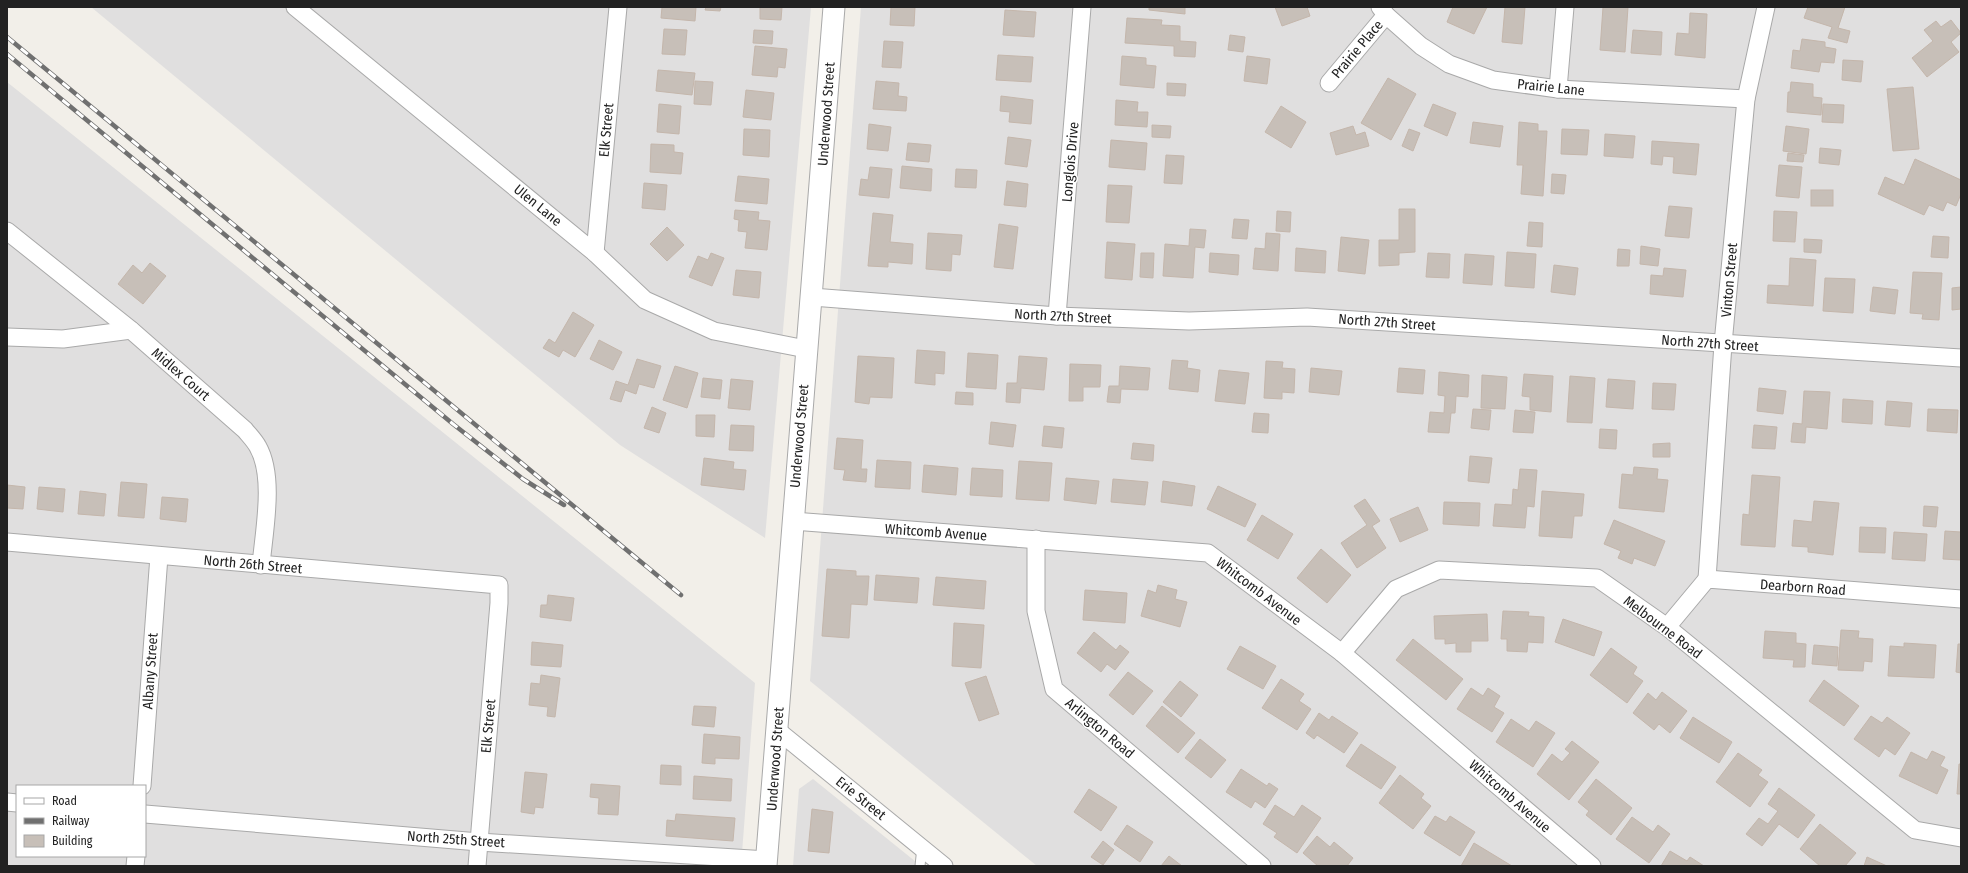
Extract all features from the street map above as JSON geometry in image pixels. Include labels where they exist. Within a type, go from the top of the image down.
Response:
[{"type":"street","name":"Ulen Lane","points":[[295,7],[595,253],[645,300],[714,331],[806,348]]},
{"type":"street","name":"Elk Street","points":[[595,253],[618,7]]},
{"type":"street","name":"Underwood Street","points":[[766,863],[834,7]]},
{"type":"street","name":"Longlois Drive","points":[[1057,316],[1082,7]]},
{"type":"street","points":[[1558,89],[1565,7]]},
{"type":"street","name":"Vinton Street","points":[[1707,580],[1723,344],[1746,99],[1766,7]]},
{"type":"street","name":"Prairie Lane","points":[[1383,11],[1420,46],[1449,64],[1493,80],[1558,89],[1746,99]]},
{"type":"street","name":"Prairie Place","points":[[1329,83],[1383,11]]},
{"type":"street","name":"Midlex Court","points":[[7,231],[131,330],[245,430],[258,447],[265,465],[268,479],[261,565]]},
{"type":"street","name":"North 27th Street","points":[[812,297],[1057,316],[1189,321],[1307,317],[1961,358]]},
{"type":"street","points":[[7,337],[63,339],[131,330]]},
{"type":"street","name":"Whitcomb Avenue","points":[[793,521],[1208,553],[1342,653],[1592,866]]},
{"type":"street","name":"Arlington Road","points":[[1036,540],[1036,611],[1054,689],[1262,866]]},
{"type":"street","name":"North 26th Street","points":[[7,542],[499,585]]},
{"type":"street","name":"Albany Street","points":[[142,785],[159,556]]},
{"type":"street","name":"Melbourne Road","points":[[1342,653],[1396,589],[1439,570],[1597,578],[1667,627],[1915,830],[1961,838]]},
{"type":"street","points":[[1667,627],[1707,580]]},
{"type":"street","name":"Dearborn Road","points":[[1707,580],[1961,599]]},
{"type":"street","name":"Elk Street","points":[[477,866],[499,603],[499,585]]},
{"type":"street","name":"Erie Street","points":[[777,730],[944,866]]},
{"type":"street","name":"North 25th Street","points":[[146,814],[479,842],[766,863]]},
{"type":"lane","points":[[920,866],[922,847]]},
{"type":"shaded area","points":[[91,7],[811,7],[765,538],[620,445]]},
{"type":"shaded area","points":[[861,7],[1961,7],[1961,866],[1037,866],[810,681]]},
{"type":"shaded area","points":[[7,82],[755,683],[741,866],[7,866]]},
{"type":"shaded area","points":[[813,779],[921,866],[793,866],[799,789]]},
{"type":"building","points":[[662,7],[696,7],[695,21],[661,18]]},
{"type":"building","points":[[706,7],[721,7],[720,11],[705,10]]},
{"type":"building","points":[[760,7],[782,7],[781,20],[760,19]]},
{"type":"building","points":[[891,7],[915,7],[914,26],[890,25]]},
{"type":"building","points":[[1149,7],[1185,7],[1185,14],[1149,10]]},
{"type":"building","points":[[1275,7],[1307,7],[1310,16],[1282,26]]},
{"type":"building","points":[[1453,7],[1487,7],[1474,34],[1447,22]]},
{"type":"building","points":[[1505,7],[1525,7],[1522,44],[1502,42]]},
{"type":"building","points":[[1603,7],[1628,7],[1625,52],[1600,50]]},
{"type":"building","points":[[1808,7],[1845,7],[1838,28],[1850,31],[1847,43],[1828,38],[1832,27],[1804,18]]},
{"type":"building","points":[[1005,10],[1036,12],[1034,37],[1003,35]]},
{"type":"building","points":[[1690,13],[1707,14],[1705,58],[1675,55],[1677,33],[1689,34]]},
{"type":"building","points":[[1127,18],[1162,20],[1161,25],[1180,26],[1180,41],[1196,42],[1195,57],[1174,56],[1174,46],[1125,43]]},
{"type":"building","points":[[1951,20],[1961,33],[1951,42],[1959,52],[1927,77],[1912,58],[1933,41],[1924,30],[1936,21],[1941,27]]},
{"type":"building","points":[[664,29],[687,30],[685,55],[662,54]]},
{"type":"building","points":[[754,30],[773,31],[772,44],[753,43]]},
{"type":"building","points":[[1633,30],[1662,32],[1661,55],[1631,53]]},
{"type":"building","points":[[1230,35],[1245,37],[1243,52],[1228,50]]},
{"type":"building","points":[[1802,39],[1825,42],[1825,47],[1836,49],[1834,63],[1821,62],[1819,72],[1791,68],[1793,50],[1800,51]]},
{"type":"building","points":[[884,41],[903,42],[901,68],[882,67]]},
{"type":"building","points":[[755,46],[787,49],[785,68],[778,67],[777,77],[752,75]]},
{"type":"building","points":[[998,55],[1033,57],[1031,82],[996,80]]},
{"type":"building","points":[[1122,56],[1146,58],[1146,65],[1156,66],[1154,88],[1120,85]]},
{"type":"building","points":[[1247,56],[1270,59],[1267,84],[1244,81]]},
{"type":"building","points":[[1843,60],[1863,61],[1861,82],[1842,80]]},
{"type":"building","points":[[658,70],[695,73],[692,95],[656,91]]},
{"type":"building","points":[[1388,78],[1416,94],[1391,140],[1361,123]]},
{"type":"building","points":[[695,81],[713,82],[711,105],[694,104]]},
{"type":"building","points":[[876,81],[899,83],[898,96],[907,97],[906,111],[873,109]]},
{"type":"building","points":[[1791,82],[1813,84],[1813,97],[1822,98],[1821,115],[1787,112],[1788,92],[1790,92]]},
{"type":"building","points":[[1167,83],[1186,84],[1185,96],[1167,95]]},
{"type":"building","points":[[1913,87],[1919,149],[1893,151],[1887,89]]},
{"type":"building","points":[[746,90],[774,93],[771,120],[743,117]]},
{"type":"building","points":[[1001,96],[1033,100],[1031,124],[1009,122],[1010,112],[1000,111]]},
{"type":"building","points":[[1116,100],[1138,102],[1137,112],[1148,112],[1147,127],[1115,125]]},
{"type":"building","points":[[659,104],[681,106],[679,134],[657,132]]},
{"type":"building","points":[[1433,104],[1456,113],[1447,136],[1424,126]]},
{"type":"building","points":[[1823,104],[1844,105],[1843,123],[1822,122]]},
{"type":"building","points":[[1281,106],[1306,122],[1291,148],[1265,132]]},
{"type":"building","points":[[1473,122],[1503,126],[1500,147],[1470,143]]},
{"type":"building","points":[[1519,122],[1538,124],[1538,131],[1547,131],[1543,196],[1521,194],[1523,165],[1517,165]]},
{"type":"building","points":[[869,124],[891,127],[888,151],[867,149]]},
{"type":"building","points":[[1152,125],[1171,126],[1170,138],[1152,137]]},
{"type":"building","points":[[1353,126],[1356,135],[1365,132],[1369,146],[1336,155],[1330,133]]},
{"type":"building","points":[[1786,126],[1809,129],[1806,154],[1783,151]]},
{"type":"building","points":[[744,129],[770,130],[769,157],[743,155]]},
{"type":"building","points":[[1409,129],[1420,133],[1413,151],[1402,146]]},
{"type":"building","points":[[1562,129],[1589,130],[1587,155],[1561,154]]},
{"type":"building","points":[[1605,134],[1635,136],[1633,158],[1604,156]]},
{"type":"building","points":[[1008,137],[1031,140],[1027,167],[1005,164]]},
{"type":"building","points":[[1111,140],[1147,143],[1145,170],[1109,167]]},
{"type":"building","points":[[1652,141],[1699,144],[1696,175],[1673,173],[1674,157],[1663,156],[1662,165],[1651,164]]},
{"type":"building","points":[[908,143],[931,145],[929,162],[906,160]]},
{"type":"building","points":[[651,144],[674,145],[674,152],[683,153],[681,174],[650,172]]},
{"type":"building","points":[[1820,148],[1841,150],[1839,165],[1819,163]]},
{"type":"building","points":[[1788,153],[1804,155],[1803,162],[1787,161]]},
{"type":"building","points":[[1166,155],[1184,156],[1182,184],[1164,183]]},
{"type":"building","points":[[1915,159],[1961,180],[1961,194],[1956,206],[1947,202],[1943,211],[1929,205],[1924,215],[1878,194],[1885,177],[1904,185]]},
{"type":"building","points":[[1779,165],[1802,167],[1799,198],[1776,196]]},
{"type":"building","points":[[902,166],[932,169],[931,191],[900,188]]},
{"type":"building","points":[[870,167],[892,169],[889,198],[859,195],[861,179],[868,180]]},
{"type":"building","points":[[956,169],[977,170],[976,188],[955,187]]},
{"type":"building","points":[[1552,174],[1566,175],[1564,194],[1551,193]]},
{"type":"building","points":[[738,176],[769,179],[767,204],[735,201]]},
{"type":"building","points":[[1007,181],[1028,184],[1026,207],[1004,205]]},
{"type":"building","points":[[644,183],[667,185],[665,210],[642,208]]},
{"type":"building","points":[[1108,185],[1132,186],[1129,223],[1106,222]]},
{"type":"building","points":[[1811,190],[1833,190],[1833,206],[1811,206]]},
{"type":"building","points":[[1669,206],[1692,208],[1689,238],[1665,236]]},
{"type":"building","points":[[1399,209],[1415,209],[1415,252],[1399,253],[1399,265],[1379,266],[1379,240],[1399,240]]},
{"type":"building","points":[[735,210],[759,212],[758,220],[770,221],[767,250],[745,248],[747,232],[738,231],[739,220],[734,219]]},
{"type":"building","points":[[1277,211],[1291,212],[1290,232],[1276,231]]},
{"type":"building","points":[[1774,211],[1797,212],[1795,242],[1773,241]]},
{"type":"building","points":[[873,213],[893,215],[890,242],[913,244],[912,264],[888,262],[888,267],[868,266]]},
{"type":"building","points":[[1234,219],[1249,220],[1247,239],[1232,238]]},
{"type":"building","points":[[1529,222],[1543,223],[1542,247],[1527,246]]},
{"type":"building","points":[[999,224],[1018,227],[1013,269],[994,267]]},
{"type":"building","points":[[667,227],[684,245],[667,261],[650,244]]},
{"type":"building","points":[[1190,229],[1206,230],[1204,248],[1195,247],[1193,278],[1163,276],[1165,244],[1189,246]]},
{"type":"building","points":[[928,233],[962,235],[960,255],[952,254],[951,271],[926,269]]},
{"type":"building","points":[[1266,233],[1280,234],[1278,271],[1253,269],[1255,248],[1265,249]]},
{"type":"building","points":[[1933,236],[1949,237],[1948,258],[1931,257]]},
{"type":"building","points":[[1341,237],[1369,240],[1365,274],[1338,271]]},
{"type":"building","points":[[1804,239],[1822,240],[1821,253],[1804,252]]},
{"type":"building","points":[[1107,242],[1135,244],[1132,280],[1105,278]]},
{"type":"building","points":[[1641,246],[1660,249],[1658,266],[1640,264]]},
{"type":"building","points":[[1296,248],[1326,251],[1325,273],[1295,271]]},
{"type":"building","points":[[1618,249],[1630,250],[1629,266],[1617,266]]},
{"type":"building","points":[[1507,252],[1536,254],[1534,288],[1505,286]]},
{"type":"building","points":[[711,253],[724,258],[712,286],[689,277],[698,256],[708,260]]},
{"type":"building","points":[[1141,253],[1154,253],[1153,278],[1140,277]]},
{"type":"building","points":[[1210,253],[1239,255],[1238,275],[1209,272]]},
{"type":"building","points":[[1428,253],[1450,254],[1449,278],[1426,277]]},
{"type":"building","points":[[1465,254],[1494,256],[1492,285],[1463,283]]},
{"type":"building","points":[[1790,258],[1816,260],[1813,306],[1767,303],[1768,285],[1789,286]]},
{"type":"building","points":[[150,263],[166,276],[143,304],[118,284],[133,265],[142,273]]},
{"type":"building","points":[[1554,265],[1578,268],[1575,295],[1551,292]]},
{"type":"building","points":[[1664,268],[1686,270],[1683,297],[1650,294],[1651,275],[1663,276]]},
{"type":"building","points":[[736,270],[761,272],[759,298],[733,295]]},
{"type":"building","points":[[1913,272],[1942,273],[1939,320],[1922,319],[1923,314],[1910,313]]},
{"type":"building","points":[[1825,278],[1855,279],[1853,313],[1823,311]]},
{"type":"building","points":[[1873,287],[1898,290],[1895,314],[1870,311]]},
{"type":"building","points":[[1961,287],[1961,309],[1952,310],[1952,288]]},
{"type":"building","points":[[573,312],[594,325],[575,357],[563,350],[559,357],[543,348],[549,339],[555,343]]},
{"type":"building","points":[[599,340],[622,352],[613,370],[590,359]]},
{"type":"building","points":[[917,350],[945,352],[944,374],[935,373],[935,385],[915,383]]},
{"type":"building","points":[[968,353],[998,355],[996,389],[966,387]]},
{"type":"building","points":[[858,356],[894,358],[892,398],[870,397],[869,404],[855,402]]},
{"type":"building","points":[[1019,356],[1047,358],[1044,390],[1021,388],[1020,403],[1006,402],[1007,383],[1017,383]]},
{"type":"building","points":[[637,359],[661,366],[654,388],[639,384],[636,394],[625,390],[621,402],[610,399],[616,381],[628,385]]},
{"type":"building","points":[[1172,360],[1188,361],[1187,368],[1200,370],[1198,392],[1169,389]]},
{"type":"building","points":[[1266,361],[1283,362],[1282,368],[1295,369],[1294,393],[1282,392],[1282,399],[1264,398]]},
{"type":"building","points":[[1070,364],[1101,365],[1100,387],[1083,387],[1083,401],[1069,401]]},
{"type":"building","points":[[675,366],[698,373],[687,408],[663,400]]},
{"type":"building","points":[[1120,366],[1150,368],[1148,390],[1121,389],[1120,403],[1107,402],[1109,386],[1119,386]]},
{"type":"building","points":[[1311,368],[1342,371],[1339,395],[1309,392]]},
{"type":"building","points":[[1399,368],[1425,370],[1423,394],[1397,392]]},
{"type":"building","points":[[1219,370],[1249,373],[1245,404],[1215,401]]},
{"type":"building","points":[[1439,372],[1469,375],[1468,397],[1456,396],[1455,413],[1451,413],[1449,433],[1428,432],[1430,412],[1444,413],[1445,396],[1438,395]]},
{"type":"building","points":[[1524,374],[1553,376],[1551,412],[1530,410],[1530,397],[1522,396]]},
{"type":"building","points":[[1482,375],[1507,377],[1505,409],[1481,408]]},
{"type":"building","points":[[1570,376],[1595,378],[1592,423],[1567,422]]},
{"type":"building","points":[[703,378],[722,380],[720,399],[701,397]]},
{"type":"building","points":[[731,379],[753,381],[750,410],[728,408]]},
{"type":"building","points":[[1608,379],[1635,381],[1633,409],[1606,407]]},
{"type":"building","points":[[1653,383],[1676,384],[1674,410],[1652,409]]},
{"type":"building","points":[[1759,388],[1786,391],[1783,414],[1757,411]]},
{"type":"building","points":[[1804,391],[1830,392],[1827,429],[1806,427],[1805,443],[1791,442],[1793,423],[1802,424]]},
{"type":"building","points":[[956,392],[973,393],[973,405],[955,404]]},
{"type":"building","points":[[1843,399],[1873,401],[1872,424],[1842,422]]},
{"type":"building","points":[[1887,401],[1912,403],[1910,427],[1885,425]]},
{"type":"building","points":[[652,407],[666,413],[659,433],[644,428]]},
{"type":"building","points":[[1473,409],[1491,410],[1489,430],[1471,428]]},
{"type":"building","points":[[1928,409],[1958,410],[1957,433],[1927,431]]},
{"type":"building","points":[[1515,410],[1535,412],[1533,433],[1513,432]]},
{"type":"building","points":[[1254,413],[1269,414],[1268,433],[1252,432]]},
{"type":"building","points":[[696,415],[715,415],[714,437],[696,436]]},
{"type":"building","points":[[991,422],[1016,425],[1013,447],[989,444]]},
{"type":"building","points":[[731,425],[754,426],[753,451],[729,450]]},
{"type":"building","points":[[1754,425],[1777,427],[1775,449],[1752,448]]},
{"type":"building","points":[[1044,426],[1064,428],[1062,448],[1042,446]]},
{"type":"building","points":[[1600,429],[1617,430],[1616,449],[1599,448]]},
{"type":"building","points":[[837,438],[863,440],[861,469],[867,469],[866,482],[843,480],[845,470],[834,469]]},
{"type":"building","points":[[1133,443],[1154,445],[1153,461],[1131,459]]},
{"type":"building","points":[[1670,443],[1670,457],[1653,457],[1653,444]]},
{"type":"building","points":[[1470,456],[1492,458],[1489,483],[1468,481]]},
{"type":"building","points":[[704,458],[734,462],[733,469],[746,470],[744,490],[701,485]]},
{"type":"building","points":[[877,460],[911,462],[910,489],[875,487]]},
{"type":"building","points":[[1019,461],[1052,463],[1049,501],[1016,499]]},
{"type":"building","points":[[924,465],[958,468],[956,495],[922,492]]},
{"type":"building","points":[[1634,467],[1658,469],[1657,479],[1668,480],[1664,512],[1619,508],[1622,474],[1633,475]]},
{"type":"building","points":[[972,468],[1003,470],[1002,497],[970,495]]},
{"type":"building","points":[[1520,469],[1537,470],[1534,507],[1527,506],[1525,528],[1493,526],[1495,504],[1512,505],[1513,489],[1518,490]]},
{"type":"building","points":[[1752,475],[1780,477],[1775,547],[1741,545],[1743,514],[1749,515]]},
{"type":"building","points":[[1066,478],[1099,481],[1096,504],[1064,500]]},
{"type":"building","points":[[1113,479],[1148,482],[1145,505],[1111,502]]},
{"type":"building","points":[[1163,481],[1195,486],[1192,506],[1161,502]]},
{"type":"building","points":[[121,482],[147,484],[144,518],[118,516]]},
{"type":"building","points":[[7,485],[25,487],[23,509],[7,508]]},
{"type":"building","points":[[1218,486],[1256,504],[1245,527],[1207,509]]},
{"type":"building","points":[[39,487],[65,489],[63,512],[37,509]]},
{"type":"building","points":[[80,491],[106,494],[104,516],[78,514]]},
{"type":"building","points":[[1542,491],[1584,494],[1582,516],[1574,516],[1572,538],[1539,536]]},
{"type":"building","points":[[162,497],[188,499],[186,522],[160,519]]},
{"type":"building","points":[[1365,499],[1380,521],[1372,526],[1386,548],[1357,568],[1341,543],[1367,525],[1354,506]]},
{"type":"building","points":[[1814,501],[1839,503],[1833,555],[1808,552],[1808,547],[1792,546],[1794,520],[1812,522]]},
{"type":"building","points":[[1444,502],[1480,503],[1479,526],[1443,524]]},
{"type":"building","points":[[1924,506],[1938,507],[1936,527],[1923,526]]},
{"type":"building","points":[[1418,507],[1428,530],[1400,542],[1390,519]]},
{"type":"building","points":[[1262,515],[1293,534],[1278,559],[1247,540]]},
{"type":"building","points":[[1614,520],[1665,541],[1655,566],[1634,558],[1632,564],[1618,558],[1621,551],[1604,544]]},
{"type":"building","points":[[1860,527],[1886,528],[1885,553],[1859,552]]},
{"type":"building","points":[[1945,531],[1961,532],[1961,560],[1943,559]]},
{"type":"building","points":[[1894,532],[1927,534],[1925,561],[1892,559]]},
{"type":"building","points":[[1321,549],[1351,575],[1327,603],[1297,578]]},
{"type":"building","points":[[827,569],[856,571],[856,576],[869,576],[867,605],[851,604],[849,638],[822,636]]},
{"type":"building","points":[[876,575],[919,578],[917,603],[874,600]]},
{"type":"building","points":[[936,577],[986,581],[984,609],[933,605]]},
{"type":"building","points":[[1158,585],[1177,590],[1175,599],[1187,602],[1180,627],[1141,616],[1148,590],[1156,593]]},
{"type":"building","points":[[1085,590],[1127,593],[1125,623],[1083,620]]},
{"type":"building","points":[[548,595],[574,598],[571,621],[540,617],[541,605],[547,605]]},
{"type":"building","points":[[1503,611],[1529,612],[1528,616],[1544,617],[1543,643],[1528,642],[1527,652],[1507,651],[1507,639],[1501,639]]},
{"type":"building","points":[[1487,614],[1488,641],[1471,641],[1471,652],[1456,652],[1456,643],[1445,644],[1445,639],[1435,639],[1434,616]]},
{"type":"building","points":[[1563,619],[1602,632],[1594,656],[1555,642]]},
{"type":"building","points":[[954,623],[984,625],[981,668],[952,666]]},
{"type":"building","points":[[1841,630],[1859,631],[1858,638],[1873,639],[1872,662],[1864,661],[1863,671],[1838,670]]},
{"type":"building","points":[[1765,631],[1796,633],[1796,643],[1806,644],[1805,667],[1793,667],[1794,660],[1763,658]]},
{"type":"building","points":[[1094,632],[1116,650],[1120,645],[1129,652],[1115,670],[1107,664],[1101,672],[1077,653]]},
{"type":"building","points":[[1413,639],[1463,679],[1446,700],[1396,660]]},
{"type":"building","points":[[532,642],[563,645],[561,667],[531,665]]},
{"type":"building","points":[[1904,643],[1936,645],[1934,678],[1888,676],[1890,646],[1904,647]]},
{"type":"building","points":[[1958,644],[1961,644],[1961,673],[1956,672]]},
{"type":"building","points":[[1814,645],[1838,647],[1837,666],[1812,664]]},
{"type":"building","points":[[1240,646],[1276,666],[1263,689],[1227,669]]},
{"type":"building","points":[[1611,648],[1637,667],[1633,674],[1643,681],[1627,703],[1590,675]]},
{"type":"building","points":[[1128,672],[1153,691],[1133,715],[1109,695]]},
{"type":"building","points":[[541,675],[560,678],[555,717],[547,716],[548,707],[529,705],[531,683],[540,684]]},
{"type":"building","points":[[986,676],[999,714],[979,721],[965,683]]},
{"type":"building","points":[[1281,679],[1304,694],[1299,701],[1311,709],[1297,730],[1262,708]]},
{"type":"building","points":[[1824,680],[1859,706],[1844,726],[1809,701]]},
{"type":"building","points":[[1180,681],[1198,695],[1181,717],[1163,702]]},
{"type":"building","points":[[1471,688],[1483,696],[1488,688],[1500,696],[1494,707],[1504,713],[1492,732],[1457,709]]},
{"type":"building","points":[[1662,692],[1687,711],[1670,733],[1659,724],[1654,730],[1633,713],[1648,693],[1656,700]]},
{"type":"building","points":[[694,706],[716,707],[714,727],[692,725]]},
{"type":"building","points":[[1162,706],[1195,733],[1178,753],[1146,726]]},
{"type":"building","points":[[1319,713],[1329,720],[1332,716],[1358,733],[1344,753],[1317,735],[1314,739],[1306,733]]},
{"type":"building","points":[[1871,716],[1882,723],[1887,717],[1910,733],[1895,755],[1885,748],[1879,757],[1854,739]]},
{"type":"building","points":[[1693,717],[1732,742],[1719,763],[1680,738]]},
{"type":"building","points":[[1511,719],[1529,731],[1536,721],[1555,733],[1533,767],[1496,742]]},
{"type":"building","points":[[704,734],[740,737],[739,759],[715,758],[715,764],[702,763]]},
{"type":"building","points":[[1200,739],[1226,760],[1211,778],[1185,758]]},
{"type":"building","points":[[1572,741],[1599,762],[1569,800],[1537,774],[1552,754],[1562,762],[1570,753],[1565,749]]},
{"type":"building","points":[[1361,744],[1396,767],[1381,789],[1346,766]]},
{"type":"building","points":[[1932,751],[1945,757],[1940,766],[1948,770],[1937,794],[1899,776],[1911,752],[1927,760]]},
{"type":"building","points":[[1738,753],[1762,770],[1758,775],[1768,782],[1750,807],[1716,782]]},
{"type":"building","points":[[1959,764],[1961,764],[1961,794],[1957,794]]},
{"type":"building","points":[[661,765],[681,766],[681,785],[660,784]]},
{"type":"building","points":[[1241,769],[1267,786],[1269,783],[1278,789],[1265,808],[1255,801],[1251,808],[1226,792]]},
{"type":"building","points":[[525,772],[547,774],[543,808],[535,807],[534,814],[521,812]]},
{"type":"building","points":[[1400,775],[1424,794],[1421,798],[1431,806],[1413,829],[1379,803]]},
{"type":"building","points":[[694,776],[732,779],[731,801],[693,799]]},
{"type":"building","points":[[1596,779],[1632,808],[1611,835],[1586,815],[1589,811],[1578,802]]},
{"type":"building","points":[[591,784],[620,786],[618,815],[598,814],[599,798],[590,797]]},
{"type":"building","points":[[1779,788],[1815,815],[1798,838],[1779,824],[1762,846],[1746,834],[1759,818],[1768,824],[1778,811],[1768,804]]},
{"type":"building","points":[[1089,789],[1117,807],[1101,831],[1074,812]]},
{"type":"building","points":[[1275,805],[1294,817],[1302,805],[1321,818],[1297,853],[1274,837],[1277,833],[1263,824]]},
{"type":"building","points":[[812,809],[833,812],[829,853],[808,851]]},
{"type":"building","points":[[676,814],[735,818],[733,841],[666,836],[667,820],[675,821]]},
{"type":"building","points":[[1435,816],[1446,822],[1450,816],[1475,832],[1460,856],[1424,833]]},
{"type":"building","points":[[1632,817],[1653,832],[1658,825],[1670,834],[1649,863],[1616,839]]},
{"type":"building","points":[[1820,824],[1856,853],[1845,866],[1820,866],[1800,849]]},
{"type":"building","points":[[1127,825],[1153,842],[1140,862],[1114,844]]},
{"type":"building","points":[[1317,836],[1330,847],[1334,842],[1353,858],[1347,866],[1318,866],[1303,853]]},
{"type":"building","points":[[1103,841],[1114,850],[1103,865],[1091,857]]},
{"type":"building","points":[[1474,843],[1512,866],[1461,866]]},
{"type":"building","points":[[1670,851],[1687,861],[1690,857],[1704,866],[1661,866]]},
{"type":"building","points":[[1169,856],[1182,866],[1161,866]]},
{"type":"building","points":[[1867,857],[1887,866],[1864,866]]},
{"type":"railway","points":[[7,37],[681,595]]},
{"type":"railway","points":[[7,54],[453,424],[523,479],[564,505]]}]
